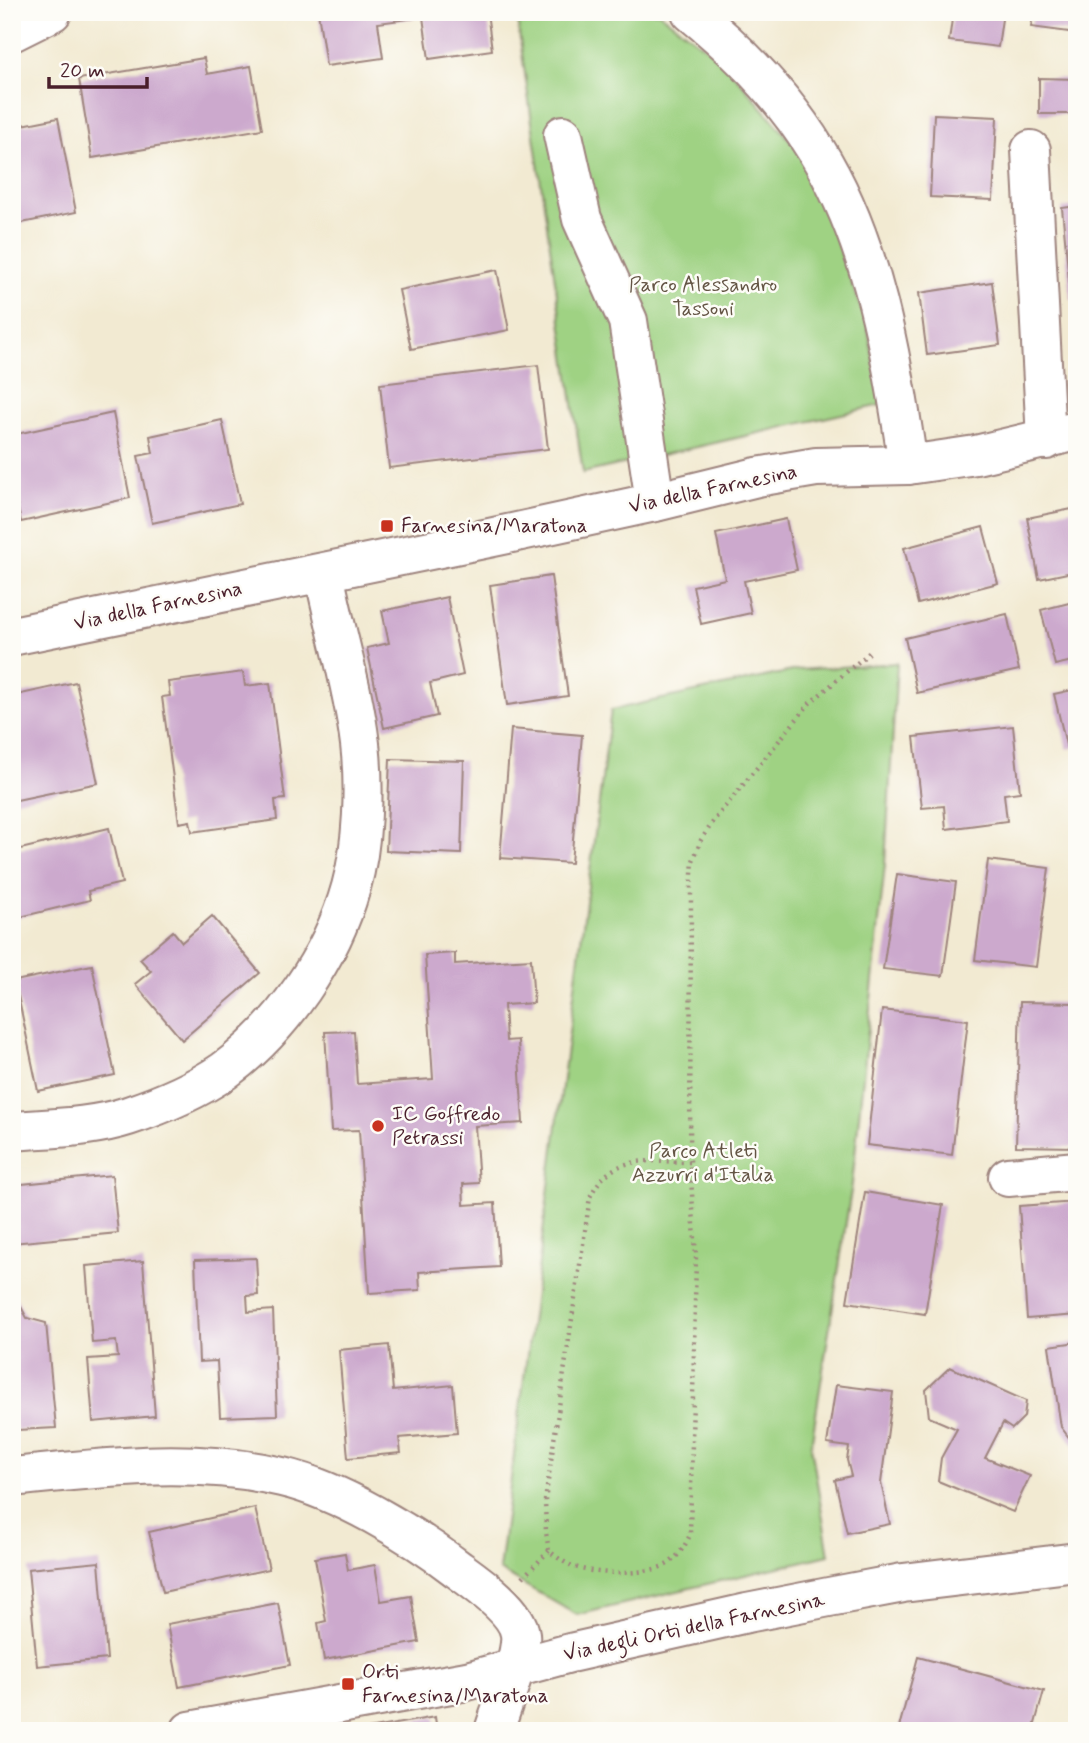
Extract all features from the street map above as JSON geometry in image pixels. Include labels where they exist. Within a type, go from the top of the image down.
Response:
[{"type":"street","points":[[12,32],[52,12]]},
{"type":"street","points":[[691,12],[728,44],[770,87],[816,149],[833,180],[851,222],[880,310],[908,465]]},
{"type":"street","points":[[563,135],[583,219],[628,321],[655,502]]},
{"type":"street","points":[[1031,150],[1061,435]]},
{"type":"street","name":"Via della Farnesina","points":[[12,636],[324,573],[655,502],[757,477],[807,468],[908,465],[976,455],[1061,435]]},
{"type":"street","points":[[12,1131],[98,1123],[167,1101],[203,1084],[237,1061],[271,1029],[303,988],[328,945],[346,904],[355,871],[361,786],[360,746],[353,704],[324,573]]},
{"type":"street","points":[[1008,1177],[1077,1171]]},
{"type":"street","points":[[12,1477],[134,1466],[231,1468],[285,1477],[327,1493],[406,1533],[499,1602],[517,1624],[521,1640],[494,1731]]},
{"type":"street","name":"Via degli Orti della Farnesina","points":[[190,1731],[467,1681],[747,1613],[830,1597],[904,1583],[1077,1562]]},
{"type":"path","points":[[690,1162],[627,1162],[604,1176],[590,1197],[545,1502],[545,1533],[550,1551],[577,1568],[616,1573],[654,1569],[668,1563],[685,1545],[690,1535],[696,1256],[690,1162],[691,888],[694,861],[701,840],[715,819],[810,703],[870,652]]},
{"type":"green space","name":"Parco Alessandro Tassoni","points":[[516,12],[658,12],[722,60],[807,160],[868,328],[881,405],[583,473]]},
{"type":"green space","name":"Parco Atleti Azzurri d'Italia","points":[[897,663],[885,864],[852,1184],[811,1446],[829,1555],[577,1615],[499,1570],[611,710],[797,670]]},
{"type":"building","points":[[318,12],[487,12],[492,50],[429,59],[423,17],[378,23],[383,58],[326,66]]},
{"type":"building","points":[[953,12],[1003,12],[998,47],[949,41]]},
{"type":"building","points":[[1033,12],[1077,12],[1077,33],[1031,27]]},
{"type":"building","points":[[204,58],[207,74],[251,66],[262,129],[92,158],[79,79]]},
{"type":"building","points":[[1039,78],[1077,79],[1077,114],[1039,114]]},
{"type":"building","points":[[934,114],[997,117],[993,200],[930,197]]},
{"type":"building","points":[[58,118],[76,212],[12,225],[12,127]]},
{"type":"building","points":[[1077,206],[1077,299],[1071,300],[1062,208]]},
{"type":"building","points":[[497,270],[509,330],[411,349],[399,290]]},
{"type":"building","points":[[992,282],[1000,345],[927,355],[919,293]]},
{"type":"building","points":[[538,365],[548,449],[389,468],[380,384]]},
{"type":"building","points":[[113,413],[130,498],[21,522],[12,481],[12,435]]},
{"type":"building","points":[[222,420],[240,504],[152,523],[138,456],[153,453],[150,436]]},
{"type":"building","points":[[1077,508],[1077,571],[1039,579],[1027,518]]},
{"type":"building","points":[[786,519],[797,570],[744,581],[751,613],[701,624],[693,586],[725,579],[716,534]]},
{"type":"building","points":[[983,527],[998,583],[918,604],[904,548]]},
{"type":"building","points":[[551,576],[568,696],[507,705],[490,585]]},
{"type":"building","points":[[447,597],[463,675],[430,683],[437,716],[384,728],[367,648],[389,643],[382,611]]},
{"type":"building","points":[[1077,601],[1077,660],[1055,665],[1041,610]]},
{"type":"building","points":[[1007,614],[1019,670],[917,693],[905,638]]},
{"type":"building","points":[[243,672],[245,686],[270,683],[285,799],[275,800],[277,820],[192,832],[190,821],[179,823],[162,697],[170,696],[168,682]]},
{"type":"building","points":[[76,682],[98,783],[12,801],[12,696]]},
{"type":"building","points":[[1077,689],[1077,747],[1067,749],[1054,694]]},
{"type":"building","points":[[1013,726],[1020,792],[1004,794],[1007,821],[946,829],[944,806],[922,808],[914,737]]},
{"type":"building","points":[[511,729],[582,735],[571,863],[500,858]]},
{"type":"building","points":[[390,759],[464,761],[461,854],[386,851]]},
{"type":"building","points":[[109,828],[122,883],[88,891],[90,900],[12,919],[12,851]]},
{"type":"building","points":[[988,860],[1049,868],[1036,967],[975,960]]},
{"type":"building","points":[[897,874],[956,882],[943,976],[883,969]]},
{"type":"building","points":[[212,916],[260,973],[182,1040],[135,984],[151,971],[140,959],[173,931],[182,942]]},
{"type":"building","points":[[455,953],[455,964],[531,959],[534,1003],[504,1005],[506,1041],[518,1040],[523,1123],[475,1126],[479,1183],[463,1184],[464,1205],[495,1203],[499,1267],[419,1272],[420,1290],[369,1293],[359,1130],[331,1131],[325,1032],[354,1031],[357,1084],[433,1079],[425,955]]},
{"type":"building","points":[[92,965],[115,1075],[38,1091],[15,981]]},
{"type":"building","points":[[1020,1002],[1077,1003],[1077,1147],[1016,1146]]},
{"type":"building","points":[[882,1010],[968,1020],[952,1155],[867,1145]]},
{"type":"building","points":[[112,1175],[118,1233],[12,1243],[12,1185]]},
{"type":"building","points":[[865,1192],[943,1205],[925,1314],[847,1302]]},
{"type":"building","points":[[1077,1202],[1077,1315],[1027,1319],[1019,1206]]},
{"type":"building","points":[[256,1258],[258,1295],[247,1296],[248,1312],[273,1310],[277,1415],[220,1417],[217,1361],[199,1362],[195,1260]]},
{"type":"building","points":[[143,1261],[155,1416],[93,1422],[88,1359],[118,1357],[116,1341],[92,1343],[86,1266]]},
{"type":"building","points":[[12,1290],[27,1318],[46,1323],[56,1428],[17,1430],[12,1417]]},
{"type":"building","points":[[1077,1342],[1077,1448],[1061,1427],[1049,1346]]},
{"type":"building","points":[[389,1345],[393,1391],[453,1385],[457,1433],[399,1438],[401,1453],[348,1458],[339,1350]]},
{"type":"building","points":[[950,1367],[1026,1401],[1024,1417],[1012,1429],[1003,1423],[985,1458],[1030,1476],[1013,1512],[938,1481],[941,1458],[957,1429],[929,1417],[926,1390]]},
{"type":"building","points":[[836,1385],[893,1392],[881,1483],[890,1524],[847,1533],[835,1480],[851,1476],[847,1460],[849,1447],[827,1444]]},
{"type":"building","points":[[255,1508],[269,1569],[163,1592],[149,1532]]},
{"type":"building","points":[[345,1553],[348,1570],[375,1565],[381,1601],[411,1596],[419,1642],[324,1660],[318,1623],[326,1621],[315,1558]]},
{"type":"building","points":[[99,1562],[107,1659],[37,1666],[28,1569]]},
{"type":"building","points":[[278,1603],[290,1665],[179,1687],[167,1624]]},
{"type":"building","points":[[918,1657],[1044,1691],[1033,1731],[898,1731]]},
{"type":"building","points":[[435,1717],[437,1731],[367,1731],[367,1729]]},
{"type":"place","name":"Farnesina/Maratona","points":[[387,526]]},
{"type":"place","name":"IC Goffredo Petrassi","points":[[378,1126]]},
{"type":"place","name":"Orti Farnesina/Maratona","points":[[348,1684]]}]
